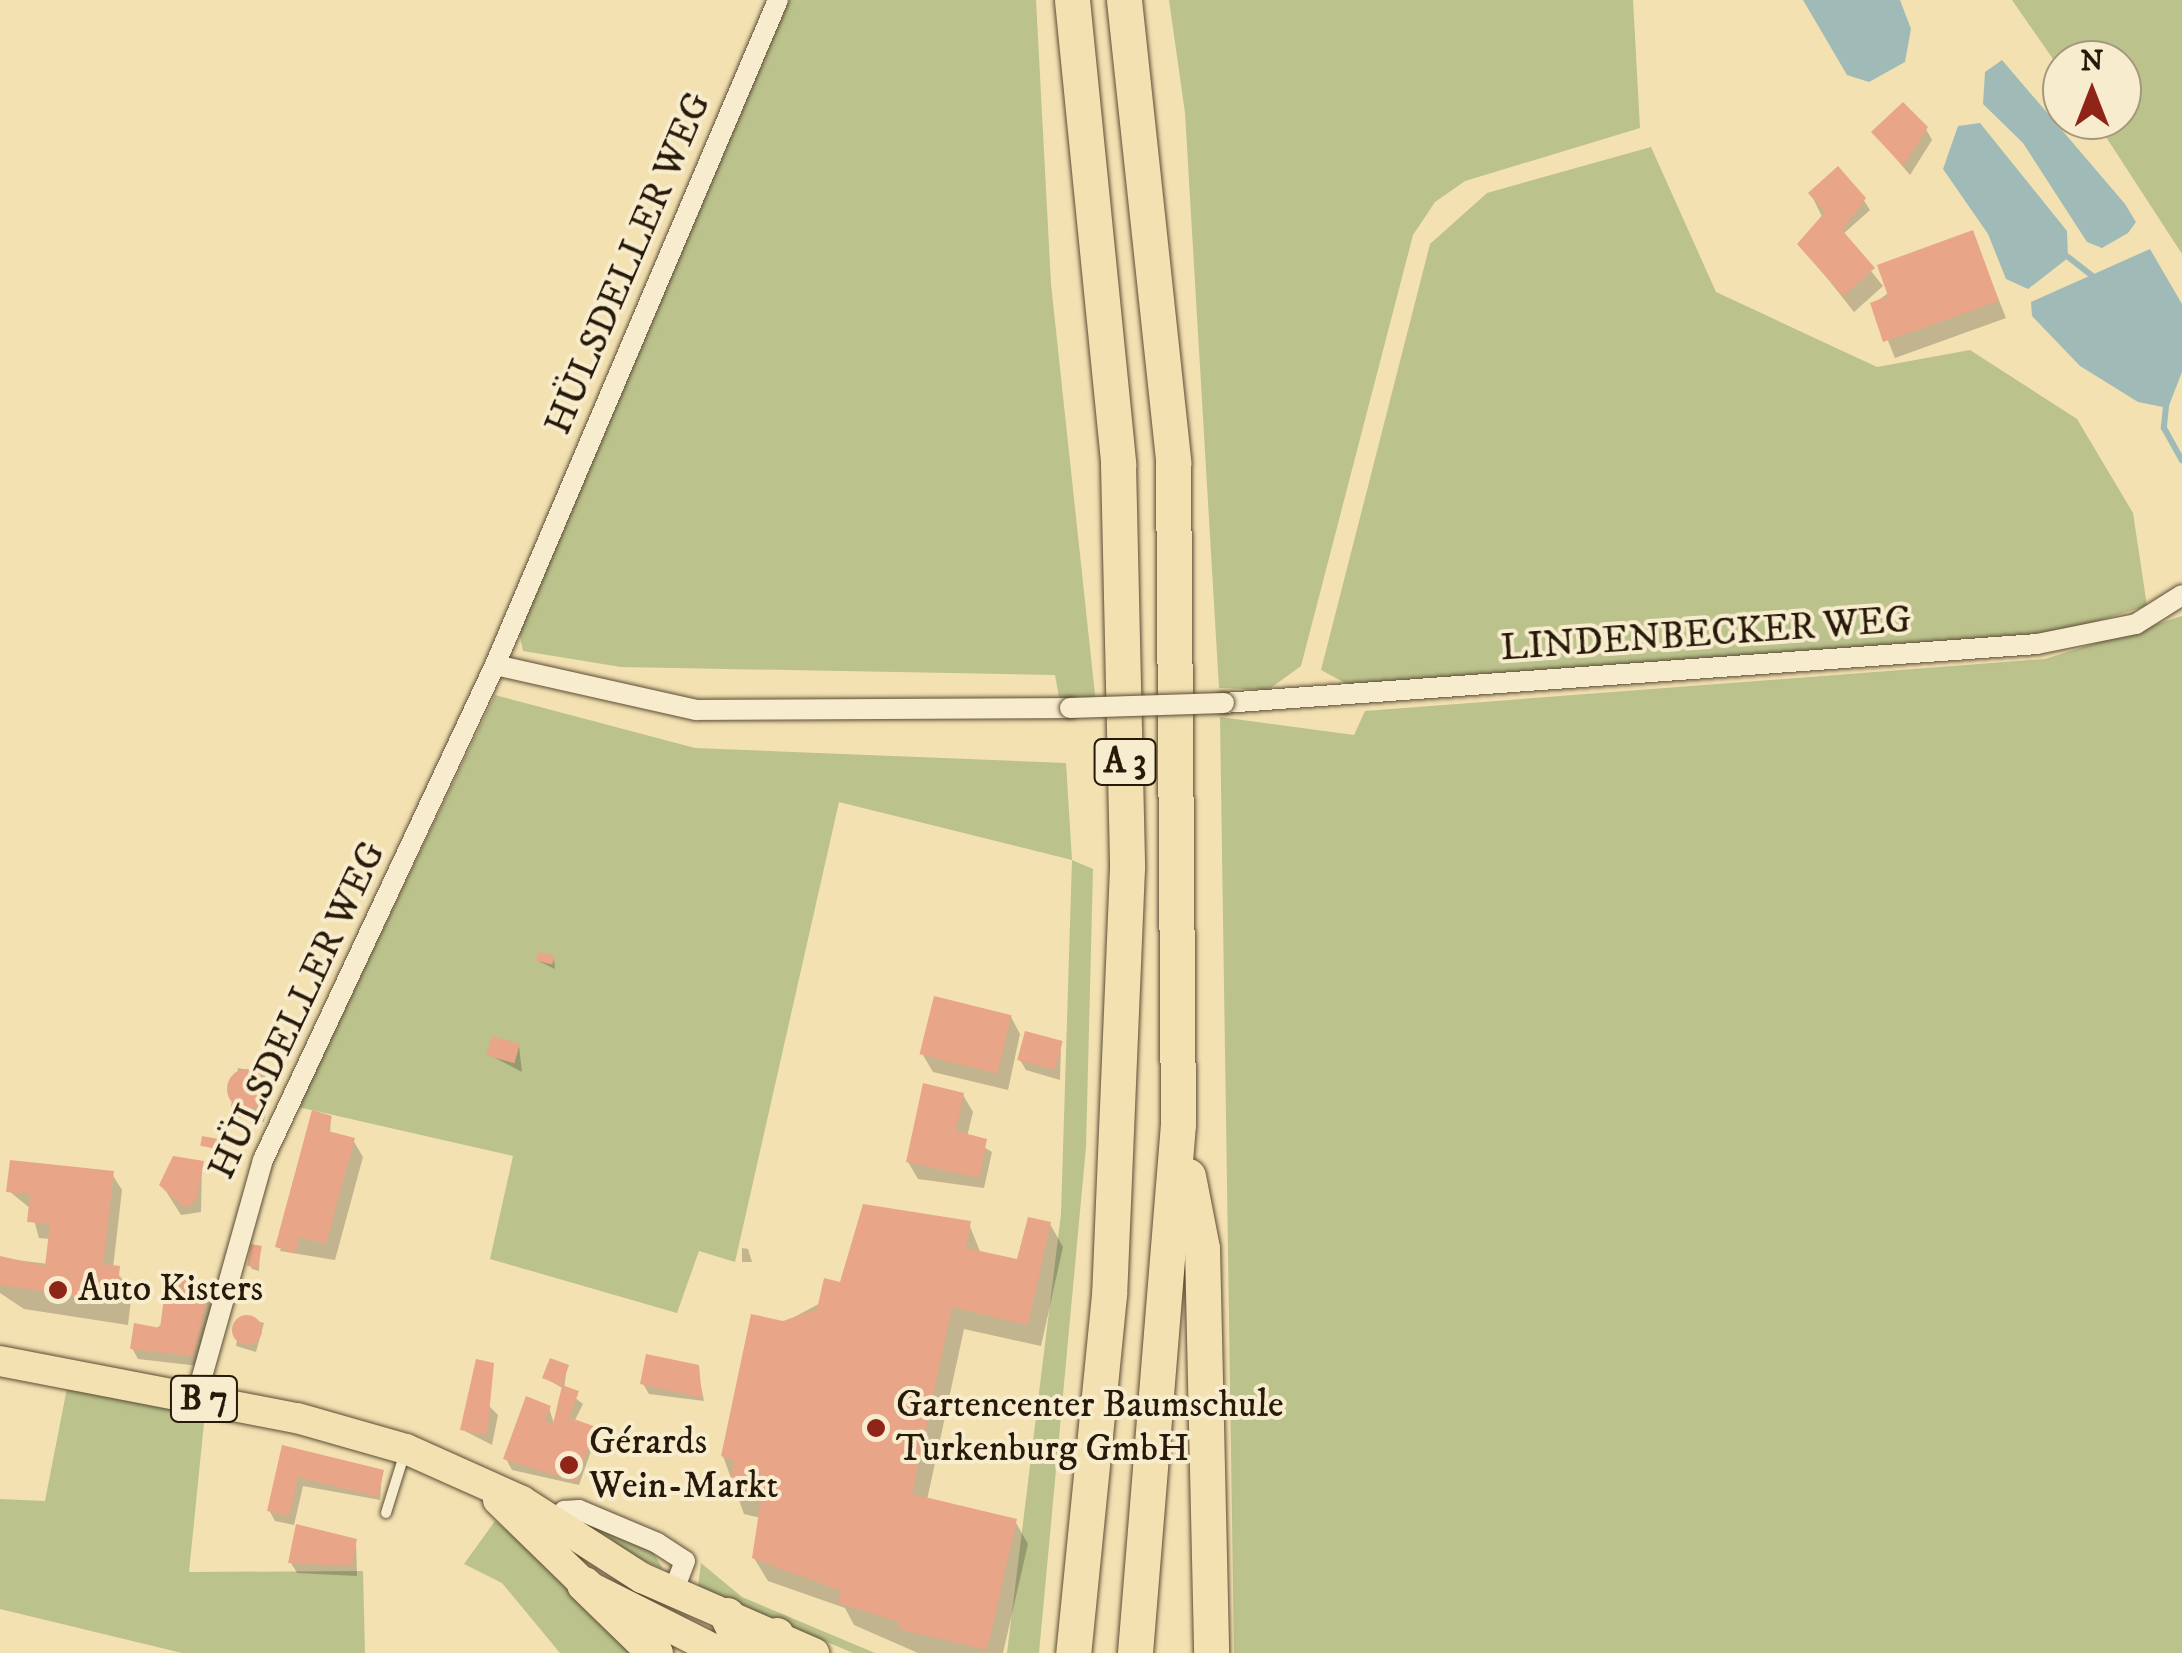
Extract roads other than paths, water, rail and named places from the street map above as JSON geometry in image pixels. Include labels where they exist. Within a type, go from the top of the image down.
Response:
[{"type":"highway","name":"A 3","points":[[1072,0],[1118,464],[1127,868],[1109,1295],[1073,1653]]},
{"type":"highway","name":"A 3","points":[[1124,0],[1173,462],[1178,1124],[1135,1653]]},
{"type":"highway","points":[[1178,1124],[1202,1248],[1210,1653]]},
{"type":"highway","points":[[596,1590],[654,1653]]},
{"type":"main road","name":"B 7","points":[[0,1361],[196,1398],[406,1449],[555,1522],[674,1592],[741,1642]]},
{"type":"main road","name":"B 7","points":[[490,1490],[551,1553],[596,1590],[741,1642],[814,1653]]},
{"type":"main road","points":[[596,1590],[654,1605],[674,1592]]},
{"type":"street","name":"HÜLSDELLER WEG","points":[[196,1398],[262,1160],[495,665],[778,0]]},
{"type":"street","name":"LINDENBECKER WEG","points":[[495,665],[696,710],[1070,708],[1224,702],[2037,644],[2136,624],[2182,595]]},
{"type":"street","points":[[551,1553],[555,1522]]},
{"type":"lane","points":[[386,1513],[406,1449]]},
{"type":"water","points":[[1803,0],[1900,0],[1911,29],[1905,62],[1869,82],[1847,75]]},
{"type":"water","points":[[2002,60],[2042,107],[2042,140],[2070,140],[2125,204],[2136,222],[2128,233],[2102,248],[2087,242],[2023,143],[1983,104],[1985,72]]},
{"type":"water","points":[[1980,123],[2067,231],[2068,258],[2028,289],[2006,279],[1988,234],[1943,169],[1958,126]]},
{"type":"water","points":[[2150,249],[2182,304],[2182,372],[2168,408],[2138,402],[2080,366],[2032,316],[2031,302]]},
{"type":"waterway","points":[[2063,253],[2096,279]]},
{"type":"waterway","points":[[2167,397],[2164,428],[2182,460]]},
{"type":"place","name":"Auto Kisters","points":[[58,1290]]},
{"type":"place","name":"Gartencenter Baumschule Turkenburg GmbH","points":[[876,1428]]},
{"type":"place","name":"Gérards Wein-Markt","points":[[569,1465]]}]
